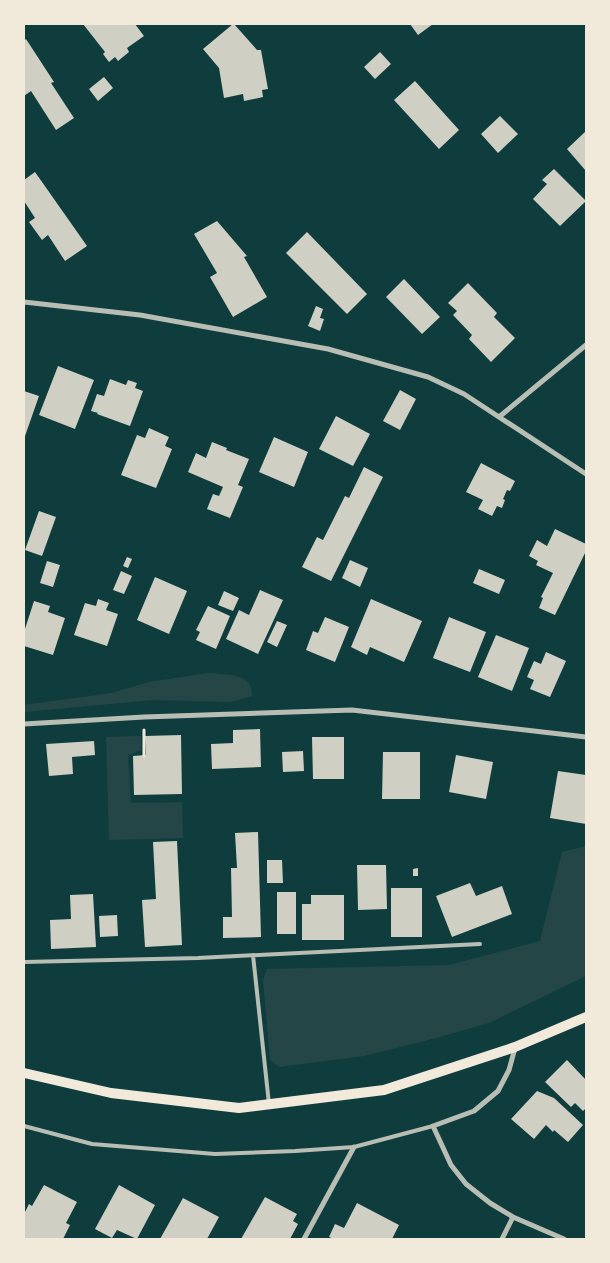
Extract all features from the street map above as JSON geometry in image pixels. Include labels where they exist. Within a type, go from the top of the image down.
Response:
[{"type":"main road","points":[[24,1073],[111,1093],[239,1108],[384,1090],[515,1047],[586,1017]]},
{"type":"street","points":[[24,302],[140,315],[328,349],[428,377],[464,394],[586,474]]},
{"type":"street","points":[[499,417],[586,345]]},
{"type":"street","points":[[24,724],[144,717],[352,710],[586,737]]},
{"type":"street","points":[[515,1047],[509,1070],[498,1091],[474,1111],[433,1126],[451,1165],[466,1184],[490,1203],[514,1217],[564,1239]]},
{"type":"street","points":[[304,1239],[354,1147]]},
{"type":"street","points":[[502,1239],[514,1217]]},
{"type":"lane","points":[[24,962],[198,958],[480,944]]},
{"type":"lane","points":[[253,955],[269,1104]]},
{"type":"lane","points":[[24,1126],[92,1144],[215,1154],[354,1147],[433,1126]]},
{"type":"path","points":[[144,717],[144,756]]},
{"type":"shaded area","points":[[208,673],[233,675],[244,679],[249,683],[252,696],[230,702],[153,700],[24,712],[24,705],[111,693],[149,682]]},
{"type":"shaded area","points":[[141,736],[141,750],[128,756],[131,803],[182,802],[183,838],[109,840],[106,737]]},
{"type":"shaded area","points":[[586,846],[586,976],[489,1023],[425,1041],[364,1056],[279,1067],[270,1060],[263,980],[267,969],[449,965],[540,941],[562,852]]},
{"type":"building","points":[[83,24],[135,24],[144,36],[127,48],[129,52],[118,61],[115,57],[109,62],[103,54],[105,52]]},
{"type":"building","points":[[233,24],[257,50],[261,50],[268,89],[262,90],[263,97],[244,101],[243,94],[224,98],[219,68],[203,49]]},
{"type":"building","points":[[410,24],[433,24],[418,35]]},
{"type":"building","points":[[26,39],[54,82],[51,83],[74,118],[56,130],[31,91],[24,96],[24,41]]},
{"type":"building","points":[[380,52],[391,64],[375,79],[364,67]]},
{"type":"building","points":[[104,77],[113,88],[98,101],[89,89]]},
{"type":"building","points":[[415,81],[459,130],[439,149],[394,100]]},
{"type":"building","points":[[500,116],[518,134],[498,153],[481,134]]},
{"type":"building","points":[[586,131],[586,171],[567,149]]},
{"type":"building","points":[[554,169],[586,201],[560,226],[533,199],[547,184],[542,180]]},
{"type":"building","points":[[35,172],[87,246],[65,261],[48,235],[42,240],[29,222],[35,218],[24,201],[24,180]]},
{"type":"building","points":[[217,221],[247,256],[244,257],[267,297],[233,317],[210,277],[217,273],[194,234]]},
{"type":"building","points":[[307,232],[367,294],[347,314],[286,253]]},
{"type":"building","points":[[404,279],[440,317],[422,334],[386,297]]},
{"type":"building","points":[[468,283],[497,313],[494,317],[515,338],[491,362],[469,339],[472,335],[453,315],[457,311],[448,303]]},
{"type":"building","points":[[316,306],[323,309],[320,318],[324,319],[320,331],[308,326]]},
{"type":"building","points":[[58,366],[94,380],[75,429],[39,415]]},
{"type":"building","points":[[110,379],[126,385],[128,380],[137,383],[135,388],[143,391],[130,426],[91,411],[97,394],[104,396]]},
{"type":"building","points":[[400,390],[416,399],[400,430],[383,421]]},
{"type":"building","points":[[24,391],[39,396],[24,439]]},
{"type":"building","points":[[336,416],[370,434],[353,466],[319,449]]},
{"type":"building","points":[[149,428],[169,437],[165,446],[172,449],[156,488],[121,475],[137,435],[145,438]]},
{"type":"building","points":[[274,437],[308,452],[294,487],[259,472]]},
{"type":"building","points":[[212,442],[249,459],[238,485],[243,487],[230,518],[207,509],[213,494],[219,496],[223,487],[188,472],[196,453],[206,458]]},
{"type":"building","points":[[481,463],[515,481],[510,491],[507,490],[502,508],[497,506],[492,516],[478,509],[483,500],[466,492]]},
{"type":"building","points":[[364,467],[383,477],[331,581],[302,567],[317,537],[323,540],[345,496],[349,498]]},
{"type":"building","points":[[39,511],[56,517],[42,556],[25,550]]},
{"type":"building","points":[[555,529],[586,544],[586,551],[555,615],[539,608],[543,598],[541,597],[553,573],[536,565],[538,561],[529,556],[537,540],[547,546]]},
{"type":"building","points":[[127,557],[132,559],[128,568],[123,566]]},
{"type":"building","points":[[350,560],[368,568],[360,587],[342,578]]},
{"type":"building","points":[[47,561],[60,565],[53,587],[40,583]]},
{"type":"building","points":[[479,569],[505,580],[499,594],[473,583]]},
{"type":"building","points":[[121,571],[132,576],[124,594],[113,590]]},
{"type":"building","points":[[155,577],[187,591],[169,634],[137,620]]},
{"type":"building","points":[[260,590],[283,600],[258,654],[226,639],[239,610],[249,615]]},
{"type":"building","points":[[224,591],[239,598],[233,611],[218,605]]},
{"type":"building","points":[[98,599],[109,603],[106,610],[118,614],[107,646],[74,635],[85,603],[96,606]]},
{"type":"building","points":[[371,599],[422,621],[404,662],[370,647],[367,655],[351,647]]},
{"type":"building","points":[[34,601],[50,606],[48,612],[65,618],[53,655],[24,646],[24,632]]},
{"type":"building","points":[[208,606],[230,616],[216,649],[196,640],[200,632],[196,630]]},
{"type":"building","points":[[325,617],[349,627],[335,662],[306,650],[313,631],[318,633]]},
{"type":"building","points":[[449,617],[486,632],[470,672],[433,658]]},
{"type":"building","points":[[277,621],[287,625],[277,647],[267,642]]},
{"type":"building","points":[[496,635],[529,648],[512,691],[478,677]]},
{"type":"building","points":[[546,652],[566,661],[550,697],[530,689],[534,680],[527,677],[534,661],[541,664]]},
{"type":"building","points":[[260,729],[261,767],[212,769],[211,744],[233,743],[233,730]]},
{"type":"building","points":[[181,735],[182,794],[134,795],[133,756],[146,755],[145,736]]},
{"type":"building","points":[[312,737],[344,737],[344,779],[313,779]]},
{"type":"building","points":[[94,741],[95,755],[72,757],[73,774],[49,776],[46,744]]},
{"type":"building","points":[[303,751],[304,771],[283,772],[282,752]]},
{"type":"building","points":[[383,752],[420,752],[420,799],[382,799]]},
{"type":"building","points":[[456,755],[493,762],[486,799],[449,792]]},
{"type":"building","points":[[558,771],[586,775],[586,824],[550,818]]},
{"type":"building","points":[[258,832],[261,937],[223,938],[223,917],[232,917],[231,868],[237,868],[235,833]]},
{"type":"building","points":[[177,841],[182,945],[145,947],[142,900],[156,899],[153,842]]},
{"type":"building","points":[[267,860],[282,860],[283,883],[267,883]]},
{"type":"building","points":[[357,865],[386,865],[387,909],[358,910]]},
{"type":"building","points":[[418,868],[418,876],[413,876],[413,869]]},
{"type":"building","points":[[470,883],[476,896],[502,886],[512,914],[452,937],[436,896]]},
{"type":"building","points":[[391,888],[422,888],[422,937],[391,937]]},
{"type":"building","points":[[277,892],[296,892],[296,934],[277,934]]},
{"type":"building","points":[[93,894],[96,947],[51,949],[50,920],[71,919],[70,895]]},
{"type":"building","points":[[311,895],[344,895],[344,940],[302,940],[302,904],[311,904]]},
{"type":"building","points":[[117,915],[118,936],[100,937],[99,916]]},
{"type":"building","points":[[567,1060],[586,1080],[586,1108],[583,1111],[575,1103],[571,1107],[545,1082]]},
{"type":"building","points":[[537,1091],[554,1098],[583,1125],[568,1142],[546,1125],[534,1139],[511,1119]]},
{"type":"building","points":[[44,1185],[77,1202],[66,1223],[70,1225],[63,1239],[24,1239],[24,1214],[29,1204],[32,1206]]},
{"type":"building","points":[[119,1185],[155,1205],[137,1239],[117,1230],[112,1238],[95,1229]]},
{"type":"building","points":[[265,1197],[297,1214],[293,1221],[298,1224],[290,1239],[241,1239]]},
{"type":"building","points":[[183,1198],[219,1217],[207,1239],[160,1239]]},
{"type":"building","points":[[357,1203],[399,1225],[392,1239],[334,1239],[329,1237],[335,1224],[344,1228]]}]
